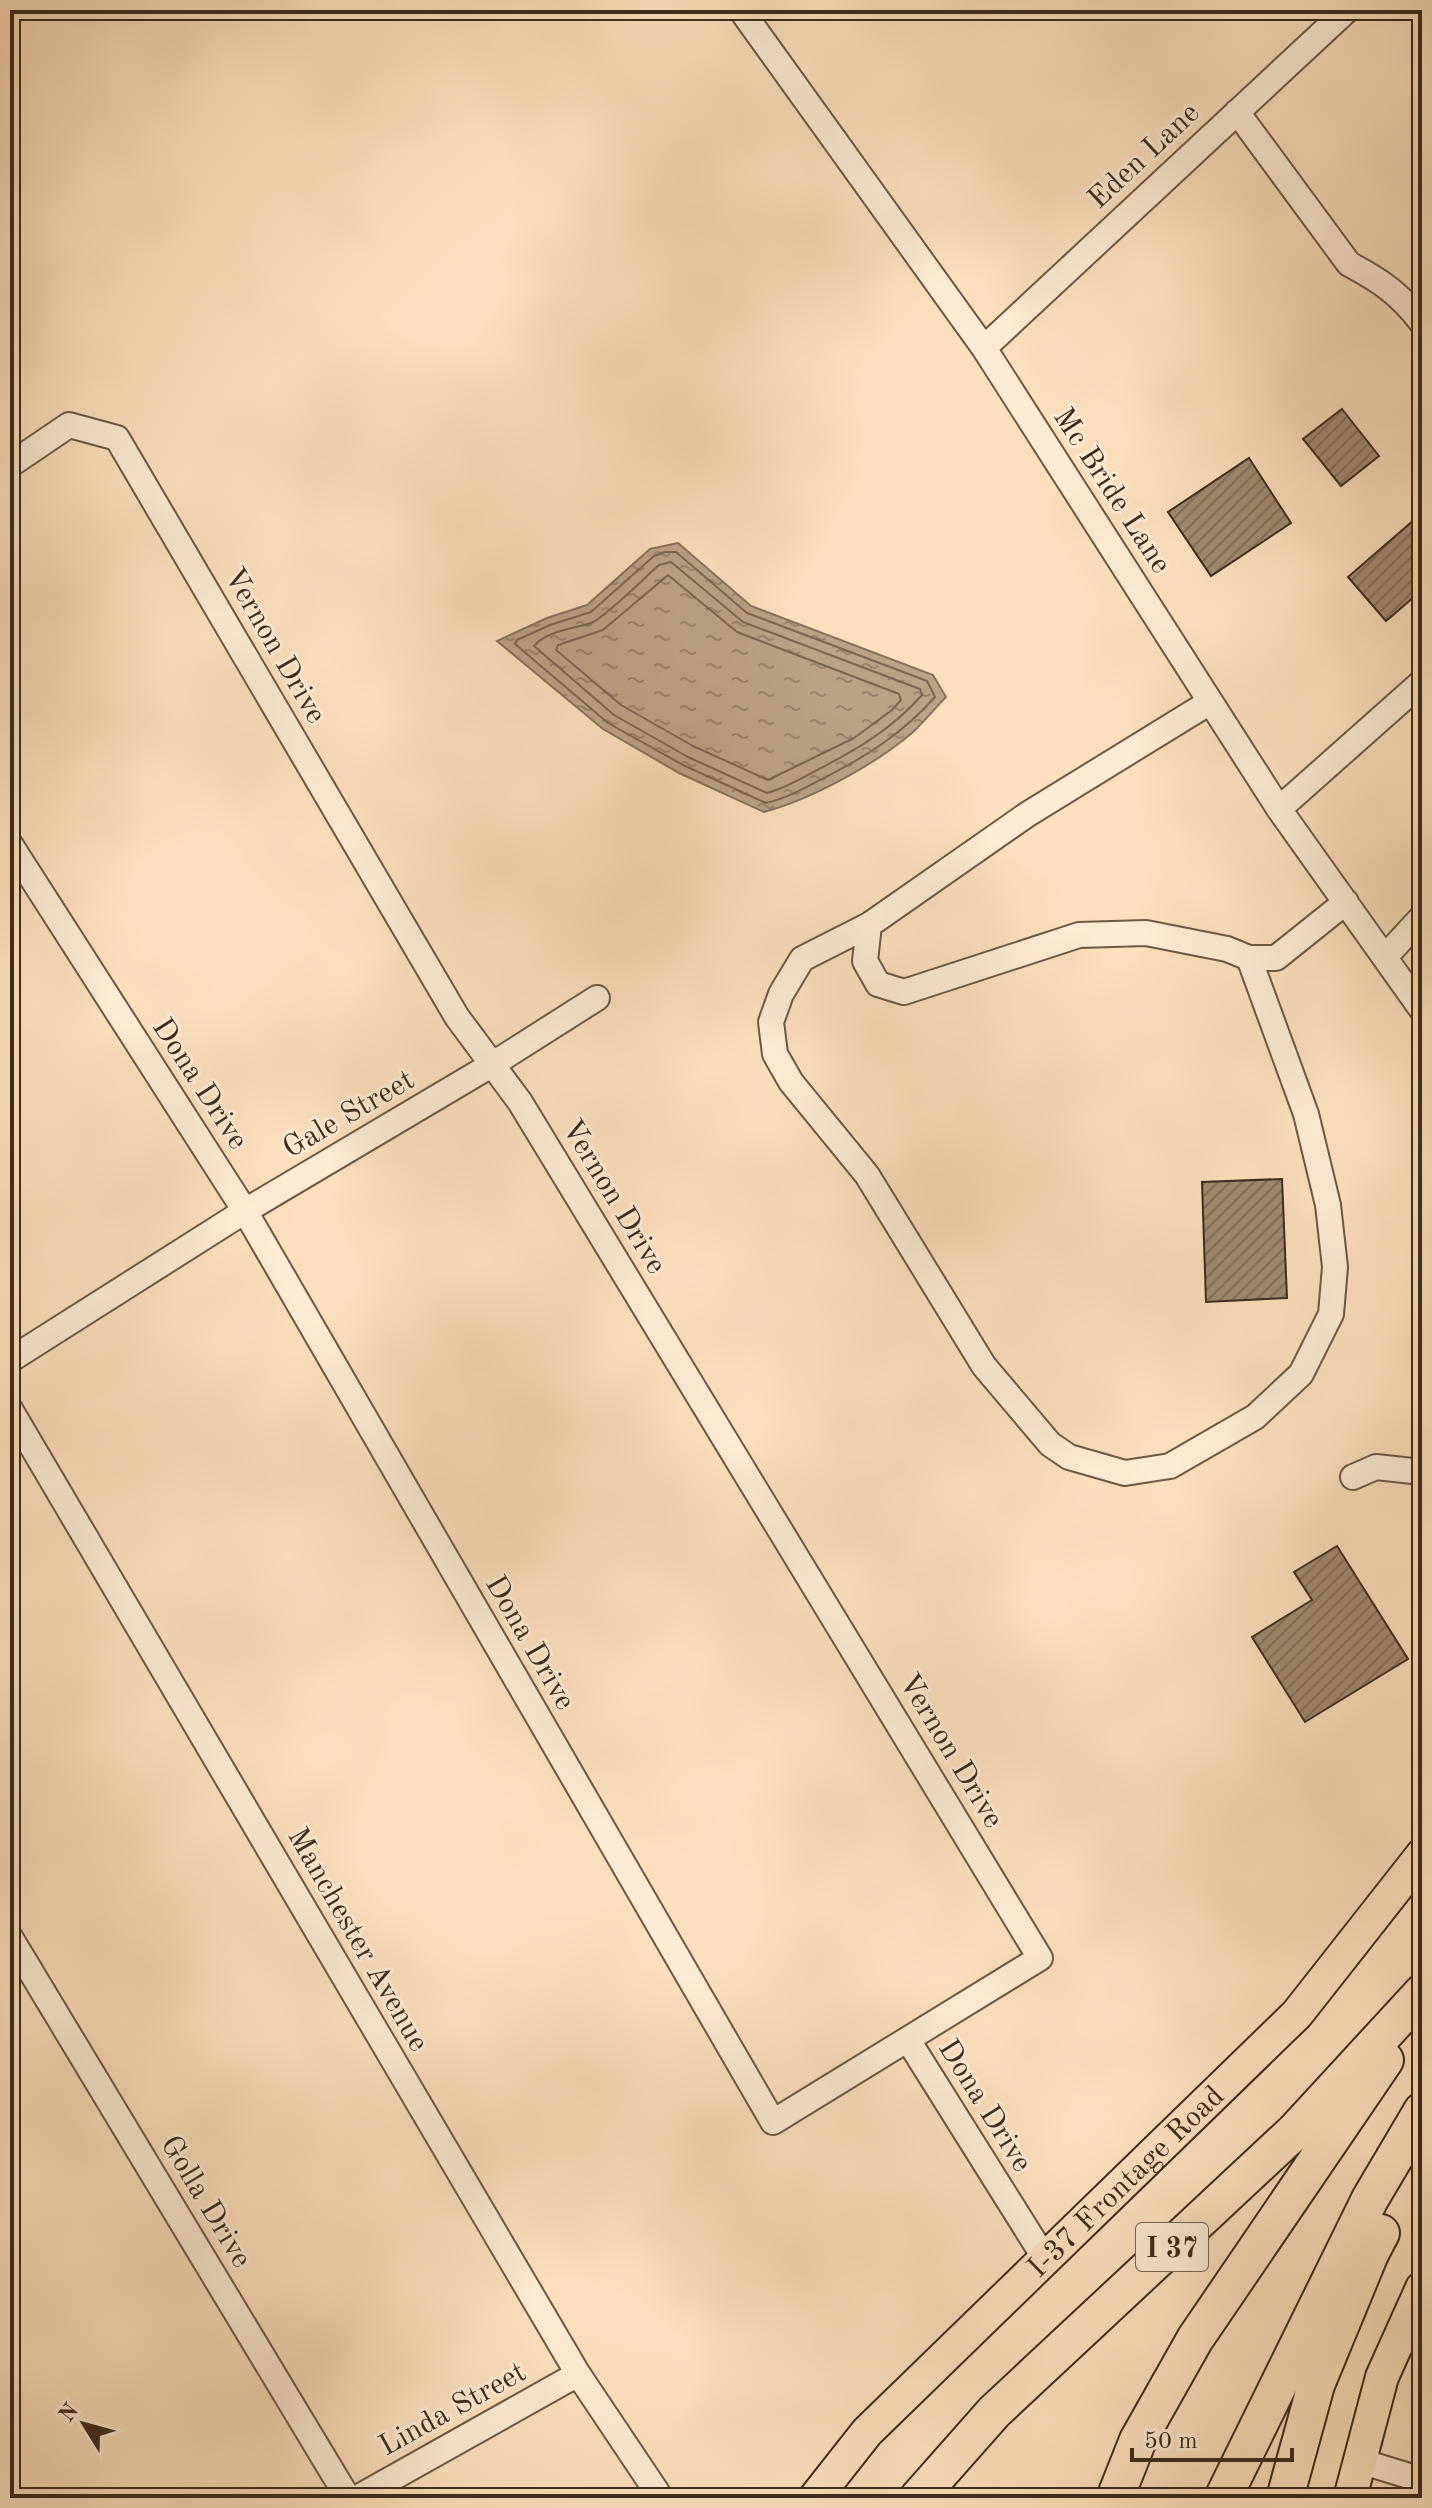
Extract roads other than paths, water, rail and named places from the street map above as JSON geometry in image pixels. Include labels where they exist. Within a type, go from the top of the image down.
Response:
[{"type":"highway","name":"I 37","points":[[918,2498],[994,2412],[1295,2131],[1422,1993]]},
{"type":"highway","points":[[1115,2498],[1138,2440],[1195,2339],[1422,2005]]},
{"type":"highway","points":[[1223,2498],[1370,2199],[1422,2111]]},
{"type":"highway","points":[[1285,2498],[1322,2371],[1370,2254],[1422,2154]]},
{"type":"main road","name":"I-37 Frontage Road","points":[[815,2498],[867,2432],[1297,2014],[1422,1855]]},
{"type":"main road","points":[[1350,2498],[1382,2377],[1422,2288]]},
{"type":"street","name":"Mc Bride Lane","points":[[741,10],[984,348],[1279,809],[1422,1010]]},
{"type":"street","name":"Eden Lane","points":[[984,348],[1347,10]]},
{"type":"street","points":[[1237,112],[1349,264],[1405,300],[1422,323]]},
{"type":"street","name":"Vernon Drive","points":[[10,465],[69,425],[117,438],[457,1017],[520,1102],[1040,1958],[908,2040]]},
{"type":"street","points":[[1279,809],[1422,682]]},
{"type":"street","points":[[1210,702],[1028,814],[869,925],[802,959],[781,994],[771,1022],[775,1054],[791,1082],[867,1175],[984,1366],[1050,1444],[1069,1457],[1125,1473],[1170,1466],[1255,1417],[1301,1374],[1331,1314],[1335,1267],[1328,1205],[1306,1114],[1249,958]]},
{"type":"street","name":"Dona Drive","points":[[10,844],[245,1211],[773,2122],[908,2040],[1044,2257]]},
{"type":"street","points":[[869,925],[865,961],[878,984],[904,992],[1079,935],[1146,933],[1227,949],[1249,958],[1276,958],[1346,902]]},
{"type":"street","points":[[1385,957],[1422,917]]},
{"type":"street","name":"Gale Street","points":[[10,1360],[245,1211],[493,1064],[597,998]]},
{"type":"street","name":"Manchester Avenue","points":[[10,1409],[578,2374],[661,2498]]},
{"type":"street","points":[[1353,1477],[1376,1467],[1422,1472]]},
{"type":"street","name":"Golla Drive","points":[[10,1937],[348,2498]]},
{"type":"street","name":"Linda Street","points":[[357,2498],[578,2374]]},
{"type":"street","points":[[1360,2461],[1422,2480]]},
{"type":"water","points":[[678,543],[751,606],[933,675],[946,697],[912,733],[880,757],[822,790],[764,812],[679,773],[603,729],[497,641],[547,618],[587,605],[650,549]]}]
